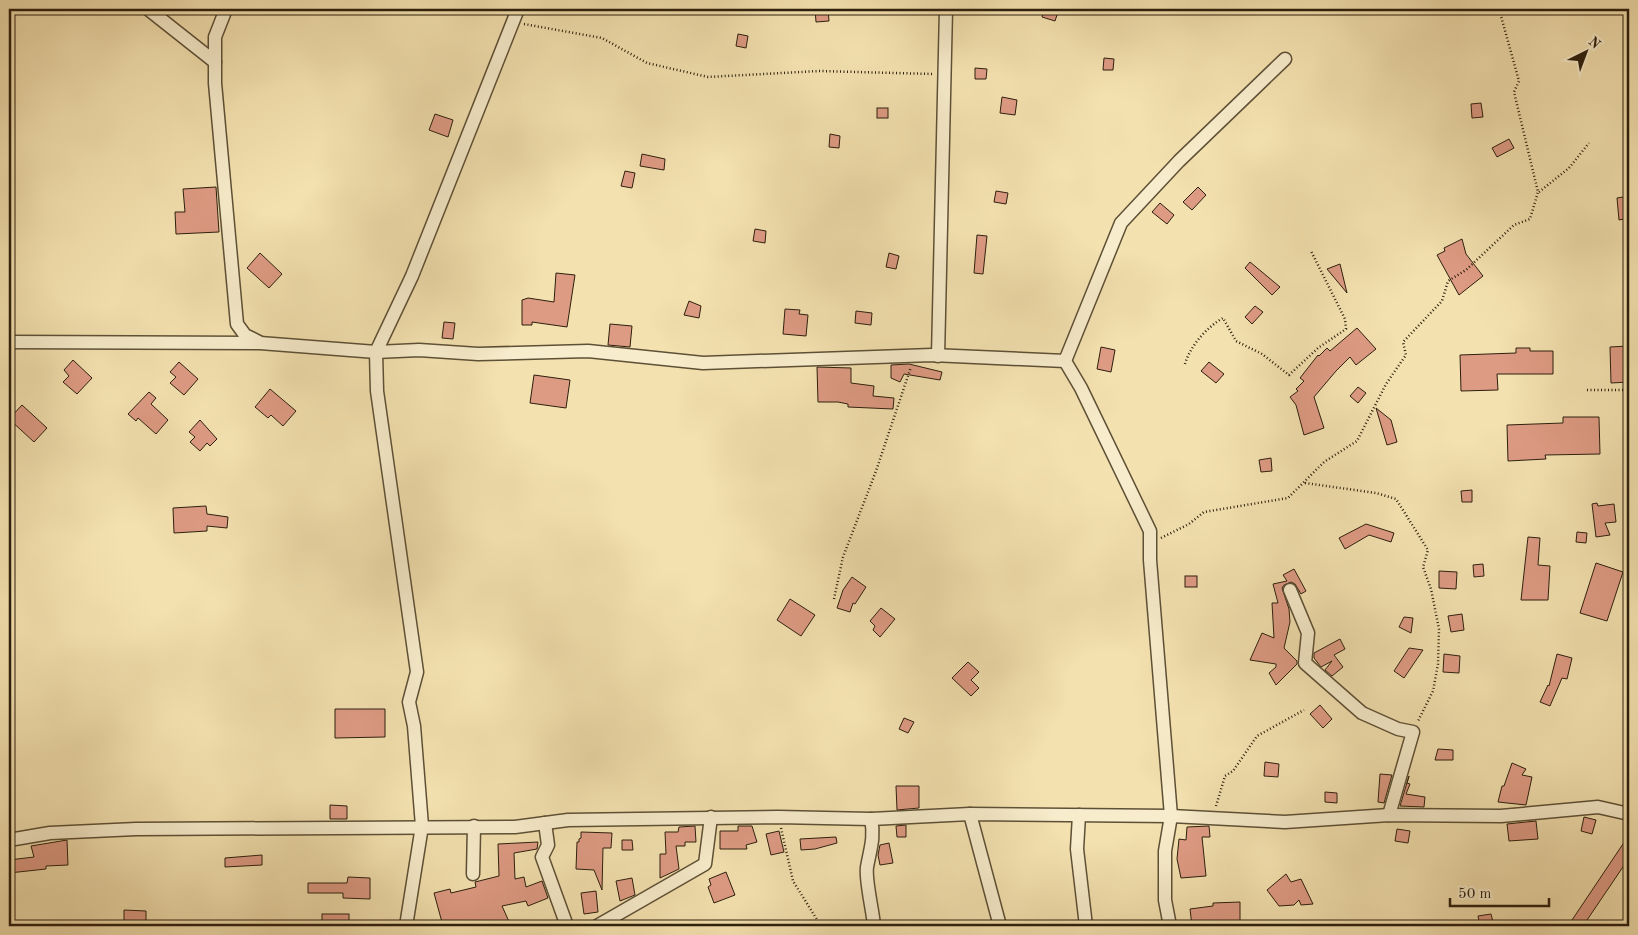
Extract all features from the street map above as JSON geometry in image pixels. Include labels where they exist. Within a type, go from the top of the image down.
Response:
[{"type":"street","points":[[148,9],[215,62]]},
{"type":"street","points":[[226,9],[215,37],[215,62],[237,324],[245,335],[260,343]]},
{"type":"street","points":[[406,926],[422,826],[414,726],[409,702],[417,672],[377,391],[376,352],[412,276],[518,9]]},
{"type":"street","points":[[938,356],[946,9]]},
{"type":"street","points":[[1065,361],[1121,223],[1179,161],[1285,59]]},
{"type":"street","points":[[9,342],[260,343],[376,352],[419,350],[478,354],[588,351],[703,363],[915,356],[1065,361]]},
{"type":"street","points":[[1065,361],[1150,532],[1171,816],[1165,852],[1165,900],[1170,926]]},
{"type":"street","points":[[1290,590],[1308,633],[1305,663],[1362,713],[1398,729],[1413,732],[1389,815]]},
{"type":"street","points":[[9,840],[50,833],[136,829],[515,826],[568,820],[710,817],[871,820],[970,814],[1171,816],[1286,822],[1389,815],[1501,816],[1598,807],[1629,814]]},
{"type":"street","points":[[970,814],[1000,926]]},
{"type":"street","points":[[1078,815],[1077,849],[1086,926]]},
{"type":"street","points":[[597,926],[705,864],[710,817]]},
{"type":"street","points":[[871,820],[874,831],[872,852],[867,868],[874,926]]},
{"type":"street","points":[[544,823],[548,845],[542,857],[567,926]]},
{"type":"street","points":[[473,874],[474,826]]},
{"type":"path","points":[[1150,544],[1189,524],[1204,512],[1288,498],[1324,462],[1357,441],[1386,384],[1406,355],[1403,342],[1442,301],[1448,281],[1466,270],[1514,225],[1530,219],[1538,192],[1514,92],[1520,81],[1499,9]]},
{"type":"path","points":[[513,22],[602,38],[647,63],[708,77],[819,71],[945,74]]},
{"type":"path","points":[[1538,192],[1569,168],[1589,143]]},
{"type":"path","points":[[1185,364],[1188,354],[1203,335],[1214,323],[1223,318],[1236,341],[1262,354],[1289,376],[1318,348],[1346,329],[1342,312],[1311,251]]},
{"type":"path","points":[[834,599],[843,557],[876,471],[915,356]]},
{"type":"path","points":[[1587,390],[1629,390]]},
{"type":"path","points":[[1305,483],[1396,499],[1428,550],[1423,567],[1431,589],[1439,629],[1438,664],[1433,691],[1413,732]]},
{"type":"path","points":[[1213,818],[1225,776],[1233,772],[1257,736],[1304,710]]},
{"type":"path","points":[[778,817],[793,881],[821,926]]},
{"type":"building","points":[[815,9],[828,9],[829,21],[816,22]]},
{"type":"building","points":[[1044,9],[1058,12],[1055,21],[1042,17]]},
{"type":"building","points":[[738,34],[748,36],[746,48],[736,46]]},
{"type":"building","points":[[1104,58],[1114,59],[1113,70],[1103,70]]},
{"type":"building","points":[[975,68],[987,69],[986,79],[975,79]]},
{"type":"building","points":[[1002,97],[1017,100],[1015,115],[1000,113]]},
{"type":"building","points":[[1481,103],[1483,117],[1472,118],[1471,104]]},
{"type":"building","points":[[877,108],[888,108],[888,118],[877,118]]},
{"type":"building","points":[[435,114],[453,120],[448,137],[429,130]]},
{"type":"building","points":[[830,134],[840,136],[839,148],[829,147]]},
{"type":"building","points":[[1509,139],[1514,148],[1497,157],[1492,148]]},
{"type":"building","points":[[642,154],[665,159],[664,170],[640,166]]},
{"type":"building","points":[[625,171],[635,173],[632,188],[621,186]]},
{"type":"building","points":[[216,187],[219,232],[176,234],[175,212],[185,212],[183,189]]},
{"type":"building","points":[[1198,187],[1206,195],[1192,210],[1183,202]]},
{"type":"building","points":[[996,191],[1008,193],[1006,204],[994,202]]},
{"type":"building","points":[[1629,196],[1629,218],[1619,220],[1617,198]]},
{"type":"building","points":[[1160,203],[1174,215],[1167,224],[1152,212]]},
{"type":"building","points":[[755,229],[766,231],[765,243],[753,241]]},
{"type":"building","points":[[977,235],[987,236],[983,274],[974,273]]},
{"type":"building","points":[[1462,239],[1466,254],[1483,276],[1459,295],[1437,255],[1445,251],[1444,248]]},
{"type":"building","points":[[260,253],[282,274],[269,288],[247,268]]},
{"type":"building","points":[[889,253],[899,256],[896,269],[886,267]]},
{"type":"building","points":[[1250,262],[1280,287],[1272,295],[1245,268]]},
{"type":"building","points":[[1340,264],[1347,293],[1327,269]]},
{"type":"building","points":[[556,273],[575,275],[567,327],[532,322],[532,325],[522,325],[522,300],[528,298],[554,302]]},
{"type":"building","points":[[689,301],[701,306],[699,318],[684,315]]},
{"type":"building","points":[[1255,306],[1263,312],[1252,324],[1245,317]]},
{"type":"building","points":[[785,309],[800,310],[799,314],[808,315],[806,336],[783,334]]},
{"type":"building","points":[[856,311],[872,313],[871,325],[855,323]]},
{"type":"building","points":[[444,322],[455,323],[453,339],[442,338]]},
{"type":"building","points":[[610,324],[632,326],[630,347],[608,345]]},
{"type":"building","points":[[1357,328],[1376,349],[1356,365],[1350,357],[1314,397],[1324,428],[1304,435],[1296,405],[1290,397],[1298,391],[1296,389],[1304,381],[1300,378],[1318,355],[1327,348],[1330,351]]},
{"type":"building","points":[[1629,346],[1629,382],[1611,383],[1610,347]]},
{"type":"building","points":[[1101,347],[1115,350],[1111,372],[1097,369]]},
{"type":"building","points":[[1516,348],[1530,348],[1530,351],[1553,351],[1553,374],[1497,374],[1498,390],[1461,391],[1460,355],[1516,353]]},
{"type":"building","points":[[73,360],[92,378],[77,394],[63,382],[69,376],[64,370]]},
{"type":"building","points":[[179,362],[198,379],[184,395],[170,383],[176,377],[170,372]]},
{"type":"building","points":[[1209,362],[1224,374],[1216,383],[1201,371]]},
{"type":"building","points":[[909,364],[942,372],[940,380],[904,374],[900,382],[891,378],[891,365]]},
{"type":"building","points":[[817,367],[851,368],[851,383],[874,386],[873,396],[894,398],[893,409],[848,407],[848,404],[838,402],[818,402]]},
{"type":"building","points":[[534,375],[570,380],[566,408],[530,403]]},
{"type":"building","points":[[1358,387],[1366,393],[1358,403],[1350,396]]},
{"type":"building","points":[[270,389],[296,411],[283,426],[271,415],[268,418],[255,407]]},
{"type":"building","points":[[149,392],[156,398],[151,404],[168,420],[156,434],[138,418],[136,421],[128,414]]},
{"type":"building","points":[[22,405],[47,428],[34,442],[9,419]]},
{"type":"building","points":[[1376,408],[1391,420],[1397,442],[1387,445]]},
{"type":"building","points":[[1563,417],[1599,417],[1600,454],[1545,455],[1546,459],[1508,461],[1507,425],[1563,423]]},
{"type":"building","points":[[200,420],[217,439],[210,446],[207,443],[200,451],[190,442],[195,437],[189,432]]},
{"type":"building","points":[[1271,458],[1272,471],[1261,472],[1259,460]]},
{"type":"building","points":[[1472,490],[1472,502],[1462,502],[1461,491]]},
{"type":"building","points":[[1597,503],[1598,506],[1614,504],[1616,522],[1605,523],[1610,535],[1596,537],[1592,504]]},
{"type":"building","points":[[206,506],[207,514],[228,517],[227,528],[207,526],[207,531],[174,533],[173,508]]},
{"type":"building","points":[[1366,524],[1394,533],[1391,542],[1369,535],[1345,549],[1339,538]]},
{"type":"building","points":[[1577,532],[1587,533],[1586,543],[1576,542]]},
{"type":"building","points":[[1528,537],[1540,538],[1538,565],[1550,566],[1548,600],[1521,600]]},
{"type":"building","points":[[1596,563],[1623,572],[1607,621],[1580,613]]},
{"type":"building","points":[[1483,564],[1484,576],[1474,577],[1473,565]]},
{"type":"building","points":[[1294,569],[1306,591],[1301,594],[1295,584],[1291,582],[1282,588],[1289,609],[1290,622],[1284,648],[1297,661],[1297,664],[1276,685],[1269,673],[1276,667],[1276,664],[1250,660],[1262,633],[1274,638],[1272,603],[1278,603],[1273,584],[1287,581],[1283,575]]},
{"type":"building","points":[[1439,571],[1457,572],[1456,589],[1439,588]]},
{"type":"building","points":[[1185,576],[1197,576],[1197,587],[1185,587]]},
{"type":"building","points":[[852,577],[866,587],[855,604],[853,603],[850,612],[837,608],[843,590]]},
{"type":"building","points":[[790,599],[815,615],[801,636],[777,620]]},
{"type":"building","points":[[881,608],[895,619],[880,637],[873,630],[875,626],[870,621]]},
{"type":"building","points":[[1462,614],[1464,630],[1451,632],[1448,616]]},
{"type":"building","points":[[1404,617],[1413,618],[1411,633],[1399,627]]},
{"type":"building","points":[[1340,639],[1345,649],[1334,655],[1343,667],[1332,676],[1325,670],[1332,661],[1321,667],[1314,658],[1314,653]]},
{"type":"building","points":[[1409,648],[1423,650],[1404,678],[1394,671]]},
{"type":"building","points":[[1444,654],[1460,656],[1459,673],[1443,672]]},
{"type":"building","points":[[1557,654],[1572,658],[1567,679],[1562,678],[1550,706],[1540,702],[1549,686]]},
{"type":"building","points":[[968,662],[979,672],[971,680],[979,688],[971,696],[952,678]]},
{"type":"building","points":[[1320,705],[1332,719],[1323,728],[1310,714]]},
{"type":"building","points":[[335,709],[385,709],[385,737],[335,738]]},
{"type":"building","points":[[904,718],[914,722],[908,733],[899,729]]},
{"type":"building","points":[[1438,749],[1453,750],[1453,760],[1435,760]]},
{"type":"building","points":[[1265,762],[1279,764],[1278,777],[1264,776]]},
{"type":"building","points":[[1512,763],[1526,769],[1522,775],[1532,777],[1526,805],[1498,802],[1502,786],[1504,786]]},
{"type":"building","points":[[1380,774],[1392,775],[1384,803],[1378,802]]},
{"type":"building","points":[[1409,776],[1407,783],[1410,784],[1406,794],[1425,797],[1424,807],[1400,806]]},
{"type":"building","points":[[896,786],[919,786],[919,808],[897,810]]},
{"type":"building","points":[[1325,792],[1337,793],[1337,803],[1325,802]]},
{"type":"building","points":[[330,805],[347,806],[347,819],[330,819]]},
{"type":"building","points":[[1584,817],[1596,820],[1592,834],[1581,831]]},
{"type":"building","points":[[1536,821],[1538,839],[1509,841],[1507,824]]},
{"type":"building","points":[[906,825],[906,837],[897,837],[896,826]]},
{"type":"building","points":[[695,826],[696,842],[685,842],[685,846],[676,846],[679,869],[660,878],[660,854],[666,854],[665,832],[678,832],[679,827]]},
{"type":"building","points":[[738,826],[752,826],[757,842],[746,845],[747,849],[720,849],[720,831],[738,831]]},
{"type":"building","points":[[1209,826],[1210,837],[1202,837],[1206,876],[1181,878],[1177,859],[1179,839],[1186,840],[1187,827]]},
{"type":"building","points":[[1397,829],[1410,831],[1408,843],[1395,841]]},
{"type":"building","points":[[779,831],[784,852],[771,855],[766,834]]},
{"type":"building","points":[[581,832],[612,833],[611,848],[603,848],[602,890],[594,870],[576,869],[577,842],[581,838]]},
{"type":"building","points":[[1629,835],[1629,858],[1583,926],[1568,926]]},
{"type":"building","points":[[836,837],[837,843],[815,849],[801,850],[800,839]]},
{"type":"building","points":[[67,840],[68,865],[46,866],[46,869],[9,873],[9,860],[34,857],[31,846]]},
{"type":"building","points":[[622,840],[632,840],[633,850],[622,850]]},
{"type":"building","points":[[538,842],[537,849],[514,853],[515,879],[524,877],[526,887],[542,881],[548,898],[528,906],[526,901],[502,906],[511,926],[443,926],[434,893],[450,889],[451,893],[476,887],[475,882],[499,876],[498,844]]},
{"type":"building","points":[[889,843],[893,863],[880,865],[878,855],[880,845]]},
{"type":"building","points":[[262,855],[262,865],[225,867],[225,858]]},
{"type":"building","points":[[726,872],[735,895],[714,903],[708,887],[711,885],[709,879]]},
{"type":"building","points":[[1286,874],[1291,882],[1301,879],[1313,904],[1301,905],[1299,900],[1294,905],[1279,906],[1267,890]]},
{"type":"building","points":[[348,877],[370,878],[370,899],[343,898],[343,893],[308,893],[308,883],[347,883]]},
{"type":"building","points":[[632,878],[635,895],[620,901],[616,881]]},
{"type":"building","points":[[596,891],[598,912],[584,914],[581,893]]},
{"type":"building","points":[[1240,902],[1240,926],[1216,926],[1215,924],[1192,926],[1190,909],[1213,906],[1213,903]]},
{"type":"building","points":[[124,910],[146,911],[146,926],[124,926]]},
{"type":"building","points":[[322,914],[349,914],[349,926],[322,926]]},
{"type":"building","points":[[1491,914],[1494,926],[1480,926],[1478,916]]}]
